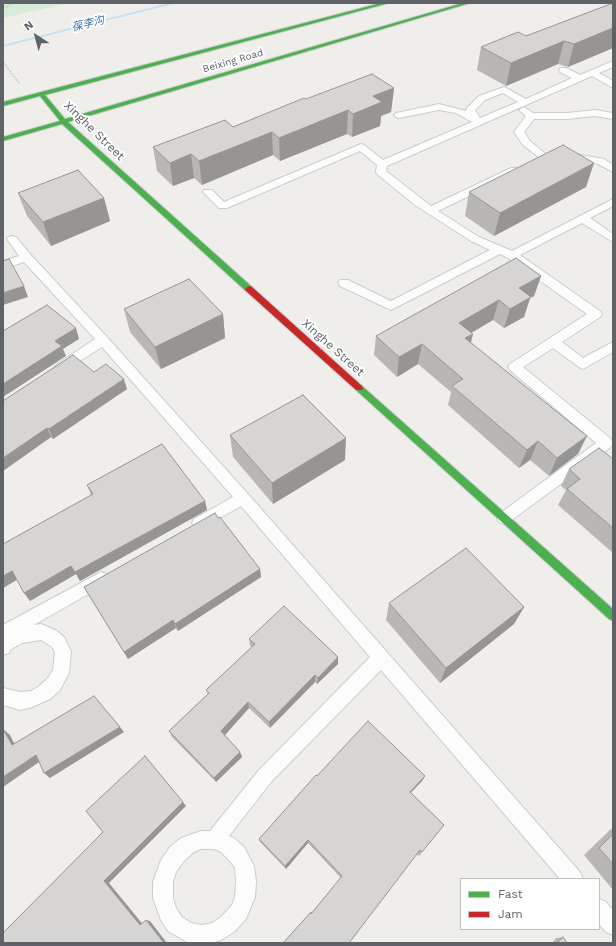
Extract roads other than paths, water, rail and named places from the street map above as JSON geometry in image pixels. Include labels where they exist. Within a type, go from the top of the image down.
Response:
[{"type":"main road","name":"Beixing Road","points":[[3,104],[387,3]]},
{"type":"main road","name":"Beixing Road","points":[[3,139],[468,3]]},
{"type":"main road","name":"Xinghe Street","points":[[42,94],[64,122],[613,616]]},
{"type":"lane","points":[[382,164],[613,64]]},
{"type":"lane","points":[[563,70],[580,78]]},
{"type":"lane","points":[[592,73],[613,85]]},
{"type":"lane","points":[[399,115],[439,107],[459,111],[476,120],[470,110],[482,98],[504,90],[521,104],[532,116],[567,116],[595,113],[613,116]]},
{"type":"lane","points":[[532,116],[519,132],[526,143],[544,158]]},
{"type":"lane","points":[[208,192],[223,206],[361,147],[382,164]]},
{"type":"lane","points":[[431,210],[528,163],[544,158],[559,155],[601,161],[613,169]]},
{"type":"lane","points":[[601,161],[613,156]]},
{"type":"lane","points":[[382,164],[380,172],[431,210],[475,239],[512,255],[596,314],[514,367],[610,446],[504,518]]},
{"type":"lane","points":[[512,255],[613,202]]},
{"type":"lane","points":[[582,218],[613,239]]},
{"type":"lane","points":[[12,239],[26,257],[103,340],[242,498],[572,878]]},
{"type":"lane","points":[[344,283],[391,306],[500,249]]},
{"type":"lane","points":[[3,265],[26,257]]},
{"type":"lane","points":[[47,377],[103,340]]},
{"type":"lane","points":[[553,342],[583,364],[613,346]]},
{"type":"lane","points":[[187,530],[242,498]]},
{"type":"lane","points":[[3,647],[8,631],[112,573]]},
{"type":"lane","points":[[3,647],[18,636],[40,632],[51,636],[58,642],[63,651],[63,662],[60,673],[54,684],[44,693],[32,699],[20,701],[3,696]]},
{"type":"lane","points":[[214,840],[265,776],[381,658]]},
{"type":"lane","points":[[201,840],[214,840],[227,845],[237,854],[244,866],[246,881],[245,897],[238,912],[228,924],[216,932],[202,935],[187,932],[175,924],[168,912],[163,898],[163,882],[168,867],[177,854],[188,845],[201,840]]},
{"type":"lane","points":[[600,910],[613,925]]},
{"type":"waterway","name":"葆李沟","points":[[3,46],[174,3]]}]
